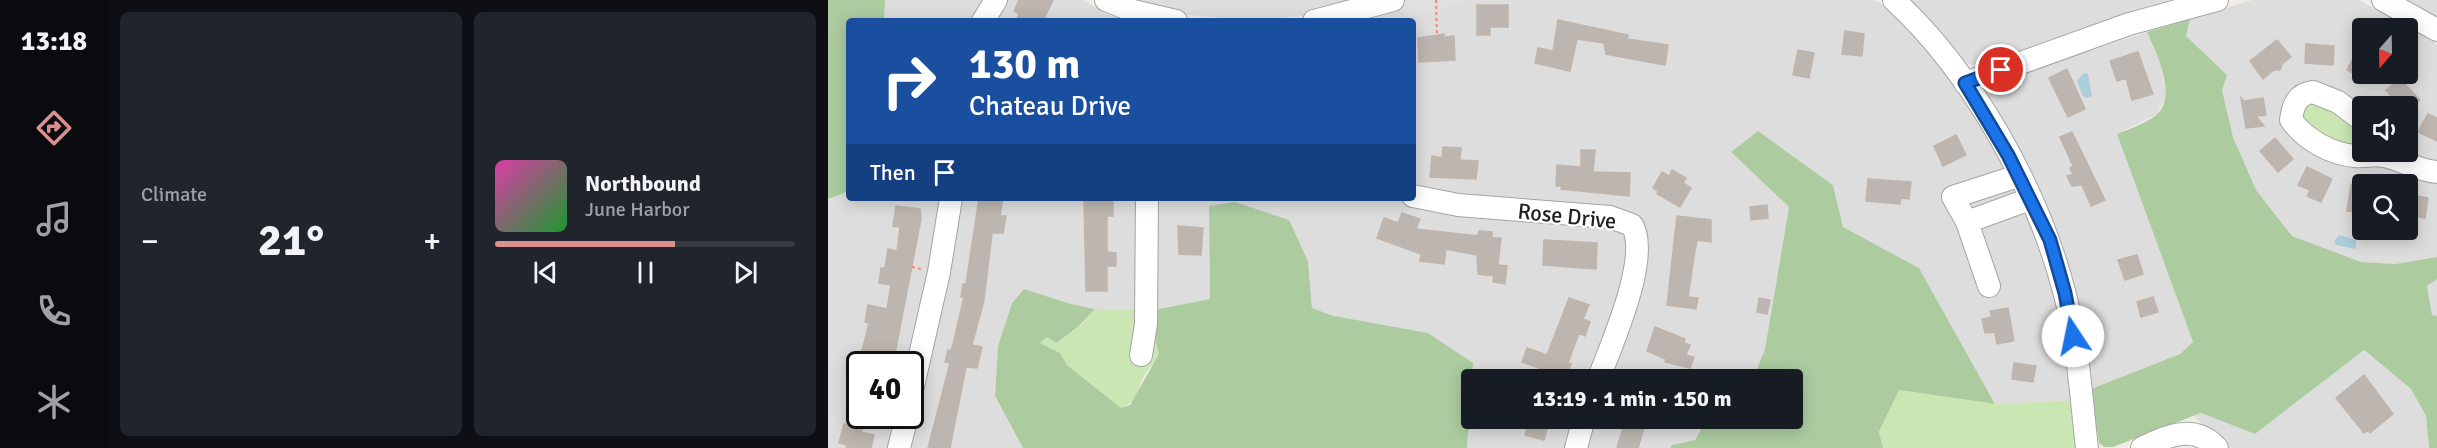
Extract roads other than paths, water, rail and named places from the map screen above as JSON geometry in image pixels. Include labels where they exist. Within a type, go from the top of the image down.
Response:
[{"type":"street","points":[[985,18],[996,0]]},
{"type":"street","points":[[1106,0],[1147,18]]},
{"type":"street","points":[[1342,18],[1393,0]]},
{"type":"street","points":[[1894,0],[1930,38],[1965,83],[1990,123],[2050,240],[2065,293],[2076,350],[2087,448]]},
{"type":"street","points":[[1965,83],[2157,15],[2217,0]]},
{"type":"street","points":[[2383,0],[2437,30]]},
{"type":"street","points":[[2352,113],[2330,98],[2313,92],[2299,97],[2293,105],[2291,120],[2301,133],[2336,152],[2352,155]]},
{"type":"street","points":[[2400,162],[2410,167],[2437,172]]},
{"type":"street","points":[[1989,286],[1967,222],[1953,196],[2018,176]]},
{"type":"street","name":"Rose Drive","points":[[1416,197],[1458,205],[1610,217],[1632,225],[1637,245],[1634,271],[1626,307],[1603,369]]},
{"type":"street","points":[[1967,222],[2030,199]]},
{"type":"street","points":[[921,351],[939,272],[951,201]]},
{"type":"street","points":[[1141,355],[1146,324],[1148,282],[1147,201]]},
{"type":"street","points":[[898,448],[903,429]]},
{"type":"street","points":[[1576,448],[1581,429]]},
{"type":"street","points":[[2142,448],[2167,437],[2192,432],[2204,436],[2217,448]]},
{"type":"water","points":[[2084,73],[2088,74],[2092,96],[2087,98],[2083,96],[2077,81]]},
{"type":"water","points":[[2339,235],[2356,240],[2356,249],[2336,245],[2334,241]]}]
